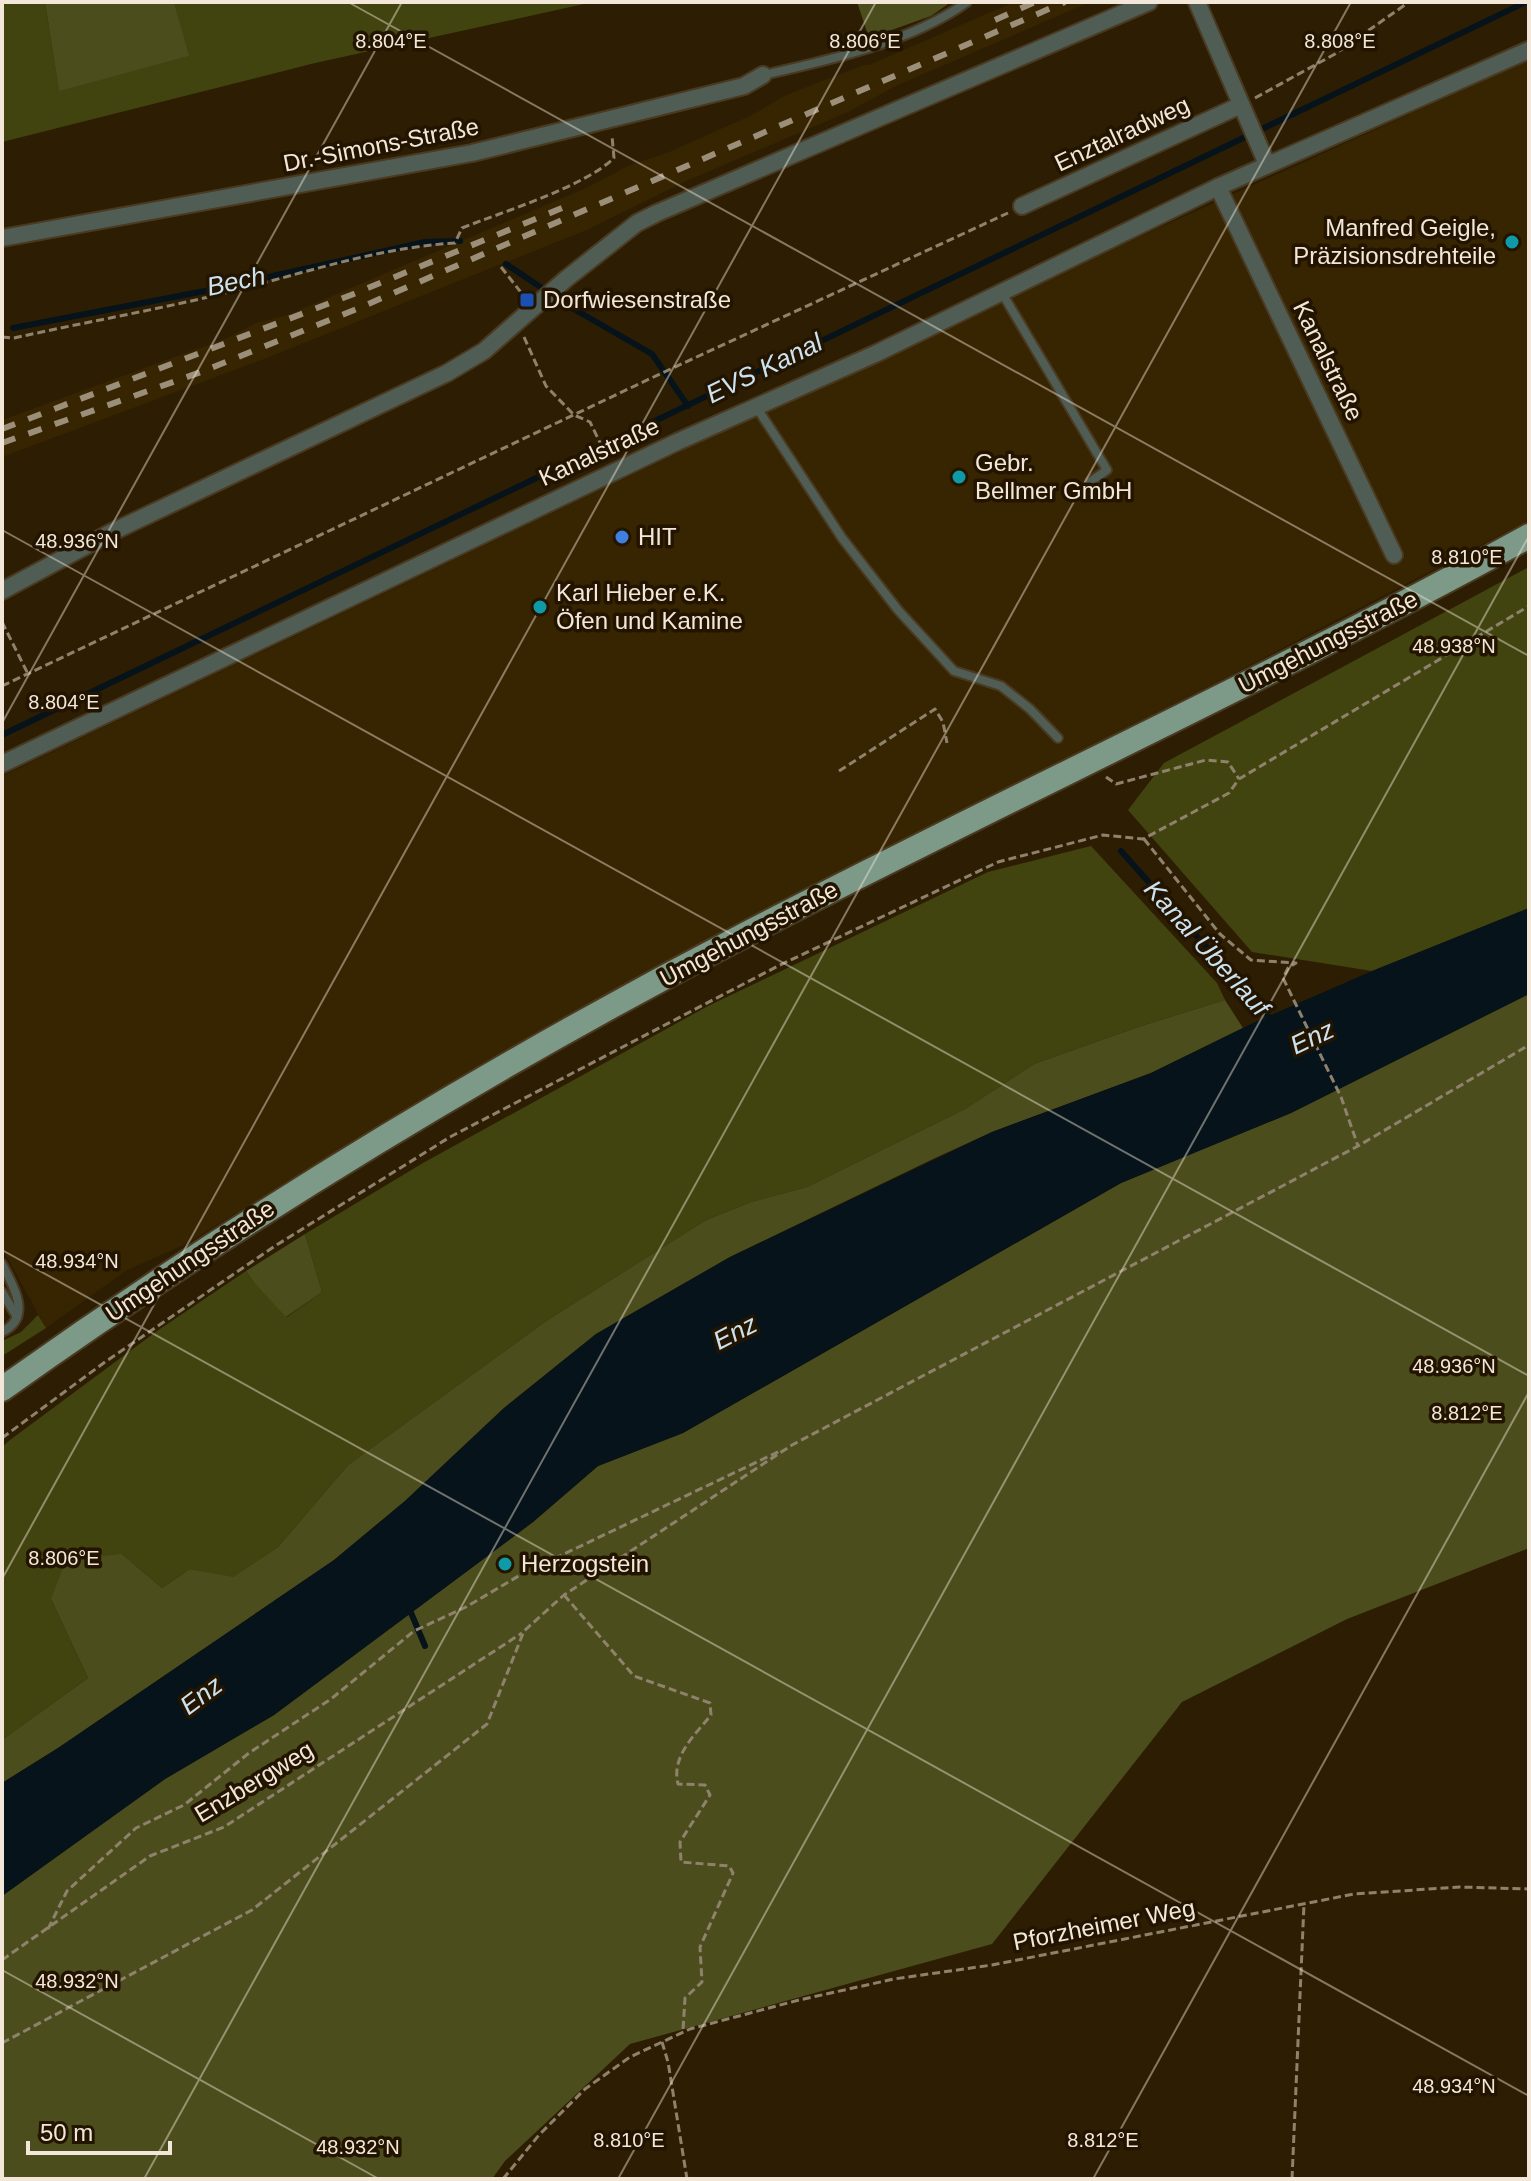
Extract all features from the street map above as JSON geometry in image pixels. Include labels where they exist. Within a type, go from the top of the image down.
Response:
[{"type":"main road","name":"Umgehungsstraße","points":[[2,1389],[246,1222],[412,1120],[586,1021],[763,925],[1261,677],[1529,536]]},
{"type":"street","points":[[2,591],[110,533],[447,373],[484,351],[637,223],[1149,2]]},
{"type":"street","points":[[1197,2],[1265,160]]},
{"type":"street","name":"Kanalstraße","points":[[2,764],[523,514],[1002,293],[1218,187],[1265,160],[1529,50]]},
{"type":"street","name":"Dr.-Simons-Straße","points":[[2,238],[472,153],[744,86],[763,75]]},
{"type":"street","name":"Enztalradweg","points":[[1022,206],[1243,109]]},
{"type":"street","name":"Kanalstraße","points":[[1218,187],[1394,555]]},
{"type":"lane","points":[[763,75],[845,57],[946,17],[967,2]]},
{"type":"lane","points":[[1002,293],[1107,470],[1090,482]]},
{"type":"lane","points":[[757,408],[842,538],[898,610],[954,671],[1001,686],[1030,709],[1058,738]]},
{"type":"lane","points":[[2,1264],[19,1297],[17,1318],[8,1330],[2,1332]]},
{"type":"lane","points":[[2,1292],[17,1318]]},
{"type":"path","points":[[1243,109],[1367,34],[1409,2]]},
{"type":"path","points":[[2,337],[14,338],[215,296],[334,264],[422,245],[455,243],[462,228],[574,184],[605,167],[614,158],[610,120]]},
{"type":"path","points":[[2,686],[1022,206]]},
{"type":"path","points":[[501,267],[533,308]]},
{"type":"path","points":[[516,323],[546,386],[574,415],[590,422],[615,473]]},
{"type":"path","points":[[2,1438],[105,1362],[275,1246],[450,1137],[778,966],[998,862],[1103,835],[1143,839],[1229,793],[1239,779],[1529,606]]},
{"type":"path","points":[[2,622],[28,674]]},
{"type":"path","points":[[839,771],[935,709],[943,722],[947,743]]},
{"type":"path","points":[[1106,777],[1116,784],[1206,760],[1228,762],[1239,779]]},
{"type":"path","points":[[1143,839],[1220,934],[1251,960],[1296,963],[1288,968],[1283,978],[1341,1097],[1358,1146]]},
{"type":"path","points":[[48,1929],[67,1891],[136,1828],[184,1805],[249,1753],[331,1699],[414,1631],[466,1607],[522,1574],[792,1445],[1358,1146],[1529,1045]]},
{"type":"path","name":"Enzbergweg","points":[[2,1960],[150,1856],[224,1827],[524,1631],[564,1595],[792,1445]]},
{"type":"path","points":[[564,1595],[634,1676],[710,1703],[711,1715],[680,1755],[676,1776],[678,1784],[705,1785],[710,1795],[680,1842],[681,1862],[729,1866],[733,1873],[700,1947],[702,1982],[685,1998],[683,2032]]},
{"type":"path","points":[[2,2043],[252,1910],[487,1724],[524,1631]]},
{"type":"path","name":"Pforzheimer Weg","points":[[503,2179],[562,2110],[606,2072],[630,2057],[690,2029],[894,1979],[1020,1960],[1354,1894],[1408,1889],[1529,1889]]},
{"type":"path","points":[[1292,2179],[1304,1904]]},
{"type":"path","points":[[662,2042],[687,2179]]},
{"type":"shaded area","points":[[45,2],[59,90],[188,56],[174,2],[593,2],[315,63],[2,142],[2,5]]},
{"type":"shaded area","points":[[45,2],[174,2],[189,56],[59,91]]},
{"type":"shaded area","points":[[857,2],[951,2],[931,16],[869,38]]},
{"type":"shaded area","points":[[1014,2],[1090,2],[898,85],[848,112],[684,182],[589,229],[264,359],[2,457],[2,420],[227,338],[256,323],[285,316],[586,188],[628,166],[669,152],[752,115],[786,95],[869,65]]},
{"type":"shaded area","points":[[1529,60],[1529,520],[643,975],[391,1118],[186,1244],[127,1270],[46,1328],[2,1248],[2,776],[958,319]]},
{"type":"shaded area","points":[[1529,567],[1529,908],[1372,971],[1252,952],[1128,810],[1164,763]]},
{"type":"shaded area","points":[[1091,846],[1217,983],[1225,1000],[1034,1064],[965,1109],[807,1187],[751,1202],[706,1220],[549,1319],[348,1465],[278,1547],[232,1578],[190,1569],[162,1588],[122,1554],[51,1599],[88,1678],[2,1740],[2,1447],[10,1440],[157,1331],[246,1271],[287,1317],[322,1292],[305,1234],[423,1163],[708,1006],[988,872]]},
{"type":"shaded area","points":[[1529,994],[1529,1548],[1347,1619],[1182,1702],[992,1944],[630,2044],[505,2161],[492,2179],[2,2179],[2,1896],[165,1779],[274,1715],[533,1522],[598,1466],[683,1433],[1121,1183],[1291,1113]]},
{"type":"shaded area","points":[[1225,1000],[1243,1028],[1151,1073],[992,1132],[933,1159],[730,1257],[596,1334],[504,1408],[405,1501],[334,1560],[2,1783],[2,1740],[88,1678],[51,1599],[66,1560],[122,1554],[162,1588],[190,1569],[233,1577],[278,1547],[348,1465],[549,1319],[706,1220],[751,1202],[807,1187],[965,1109],[1034,1064]]},
{"type":"shaded area","points":[[305,1234],[322,1292],[286,1317],[246,1271]]},
{"type":"shaded area","points":[[38,1315],[46,1328],[2,1356],[2,1341],[21,1332]]},
{"type":"water","name":"Enz","points":[[1529,908],[1529,994],[1291,1113],[1121,1183],[683,1433],[598,1466],[533,1522],[274,1715],[165,1779],[2,1896],[2,1783],[334,1560],[405,1501],[504,1408],[596,1334],[730,1257],[992,1132],[1151,1073],[1253,1023],[1372,971]]},
{"type":"waterway","name":"EVS Kanal","points":[[2,735],[1526,2]]},
{"type":"waterway","name":"Bech","points":[[13,328],[210,290],[425,242],[460,241]]},
{"type":"waterway","name":"Bech","points":[[506,264],[545,290]]},
{"type":"waterway","name":"Bech","points":[[565,304],[652,354],[688,406]]},
{"type":"waterway","name":"Kanal Überlauf","points":[[1121,851],[1273,1022]]},
{"type":"waterway","points":[[409,1608],[425,1646]]},
{"type":"railway","points":[[995,20],[1035,2]]},
{"type":"railway","points":[[2,443],[201,372],[359,308],[1065,2]]},
{"type":"railway","points":[[2,429],[351,295],[562,208]]},
{"type":"place","name":"Manfred Geigle, Präzisionsdrehteile","points":[[1512,242]]},
{"type":"place","name":"Dorfwiesenstraße","points":[[527,300]]},
{"type":"place","name":"Gebr. Bellmer GmbH","points":[[959,477]]},
{"type":"place","name":"HIT","points":[[622,537]]},
{"type":"place","name":"Karl Hieber e.K. Öfen und Kamine","points":[[540,607]]},
{"type":"place","name":"Herzogstein","points":[[505,1564]]}]
